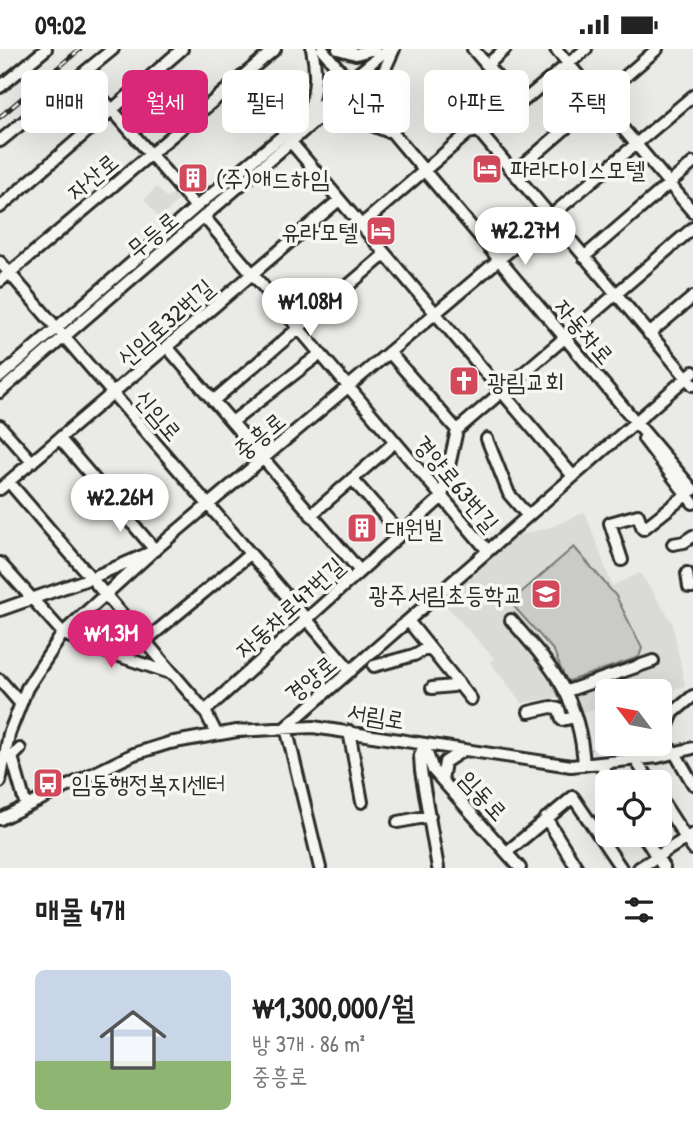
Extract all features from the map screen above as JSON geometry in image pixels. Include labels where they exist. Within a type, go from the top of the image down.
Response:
[{"type":"street","points":[[0,86],[46,49]]},
{"type":"street","points":[[88,70],[113,49]]},
{"type":"street","points":[[0,207],[182,49]]},
{"type":"street","name":"자산로","points":[[5,277],[275,49]]},
{"type":"street","points":[[312,49],[316,67],[312,116],[323,116]]},
{"type":"street","name":"자동차로","points":[[322,49],[340,70]]},
{"type":"street","points":[[338,49],[356,54],[374,49]]},
{"type":"street","name":"무등로","points":[[363,70],[388,49]]},
{"type":"street","points":[[384,70],[394,49]]},
{"type":"street","points":[[473,49],[490,70]]},
{"type":"street","points":[[486,65],[505,49]]},
{"type":"street","points":[[556,49],[573,70]]},
{"type":"street","points":[[529,96],[586,49]]},
{"type":"street","points":[[630,72],[657,49]]},
{"type":"street","name":"중흥로","points":[[0,782],[4,734],[36,670],[63,633],[153,551],[693,96]]},
{"type":"street","name":"무등로","points":[[0,377],[205,218],[290,141],[323,105]]},
{"type":"street","name":"무등로","points":[[108,106],[196,207]]},
{"type":"street","name":"무등로","points":[[0,392],[60,331],[196,207],[312,116]]},
{"type":"street","points":[[0,141],[21,124]]},
{"type":"street","points":[[360,226],[468,134],[478,131],[649,334],[691,378]]},
{"type":"street","name":"자동차로","points":[[392,133],[633,422],[691,496],[643,529],[638,515],[610,523],[622,560]]},
{"type":"street","points":[[514,173],[560,133]]},
{"type":"street","points":[[626,133],[693,212]]},
{"type":"street","points":[[290,141],[572,475]]},
{"type":"street","points":[[584,257],[693,163]]},
{"type":"street","name":"신임로32번길","points":[[0,489],[339,200]]},
{"type":"street","name":"경양로63번길","points":[[205,218],[488,551]]},
{"type":"street","points":[[442,497],[457,430],[693,227]]},
{"type":"street","points":[[213,401],[384,255]]},
{"type":"street","name":"신임로","points":[[0,262],[5,277],[60,331],[351,671]]},
{"type":"street","points":[[649,334],[693,297]]},
{"type":"street","points":[[168,348],[360,571]]},
{"type":"street","points":[[389,352],[457,430]]},
{"type":"street","points":[[232,422],[320,354]]},
{"type":"street","name":"경양로","points":[[320,868],[286,727],[409,622],[633,422],[691,378]]},
{"type":"street","points":[[0,426],[32,462]]},
{"type":"street","points":[[0,610],[30,597],[91,578],[153,551],[60,439]]},
{"type":"street","points":[[487,439],[509,493],[527,515]]},
{"type":"street","name":"경양로63번길","points":[[312,515],[395,442]]},
{"type":"street","points":[[352,479],[401,534]]},
{"type":"street","points":[[9,482],[205,711],[216,733]]},
{"type":"street","name":"자동차로47번길","points":[[205,711],[442,497]]},
{"type":"street","points":[[673,544],[684,542],[693,536]]},
{"type":"street","points":[[145,641],[250,554]]},
{"type":"street","points":[[0,563],[63,633],[86,645],[173,674]]},
{"type":"street","points":[[687,573],[689,587],[693,587]]},
{"type":"street","points":[[511,620],[553,667],[567,691],[583,748],[584,765]]},
{"type":"street","points":[[409,622],[471,699]]},
{"type":"street","name":"경양로","points":[[374,666],[414,655],[429,647]]},
{"type":"street","points":[[567,691],[653,661]]},
{"type":"street","points":[[0,680],[20,703]]},
{"type":"street","points":[[432,688],[453,686],[458,682]]},
{"type":"street","points":[[693,696],[673,713],[661,738],[664,745],[675,753],[693,784]]},
{"type":"street","points":[[529,712],[551,707],[559,709],[562,720],[575,717]]},
{"type":"street","name":"서림로","points":[[0,819],[134,754],[216,733],[286,727],[349,731],[543,763],[584,765],[675,753],[693,748]]},
{"type":"street","points":[[349,731],[362,801]]},
{"type":"street","points":[[424,745],[420,756],[438,868]]},
{"type":"street","name":"임동로","points":[[424,745],[430,766],[520,868]]},
{"type":"street","points":[[20,749],[12,757],[26,806]]},
{"type":"street","points":[[442,780],[445,762],[463,751]]},
{"type":"street","points":[[636,756],[635,759],[642,770]]},
{"type":"street","points":[[601,764],[604,770]]},
{"type":"street","points":[[507,852],[573,797],[621,868]]},
{"type":"street","points":[[672,813],[690,836],[693,849]]},
{"type":"street","points":[[398,822],[429,816]]},
{"type":"street","points":[[546,818],[577,868]]},
{"type":"street","points":[[639,868],[690,836]]},
{"type":"street","points":[[651,847],[664,868]]},
{"type":"shaded area","points":[[157,187],[167,199],[174,193],[179,199],[160,219],[144,199]]},
{"type":"shaded area","points":[[585,512],[612,586],[640,573],[672,622],[685,686],[672,690],[672,679],[595,679],[595,710],[566,717],[562,700],[556,697],[522,703],[490,662],[494,658],[440,599],[506,539],[554,526]]},
{"type":"shaded area","points":[[574,547],[616,596],[642,648],[639,657],[566,682],[554,651],[510,602]]},
{"type":"railway","points":[[0,117],[80,49]]},
{"type":"place","name":"파라다이스모텔","points":[[487,169]]},
{"type":"place","name":"(주)애드하임","points":[[193,178]]},
{"type":"place","name":"유라모텔","points":[[381,231]]},
{"type":"place","name":"광림교회","points":[[464,381]]},
{"type":"place","name":"대원빌","points":[[362,528]]},
{"type":"place","name":"광주서림초등학교","points":[[546,594]]},
{"type":"place","name":"임동행정복지센터","points":[[48,783]]}]
